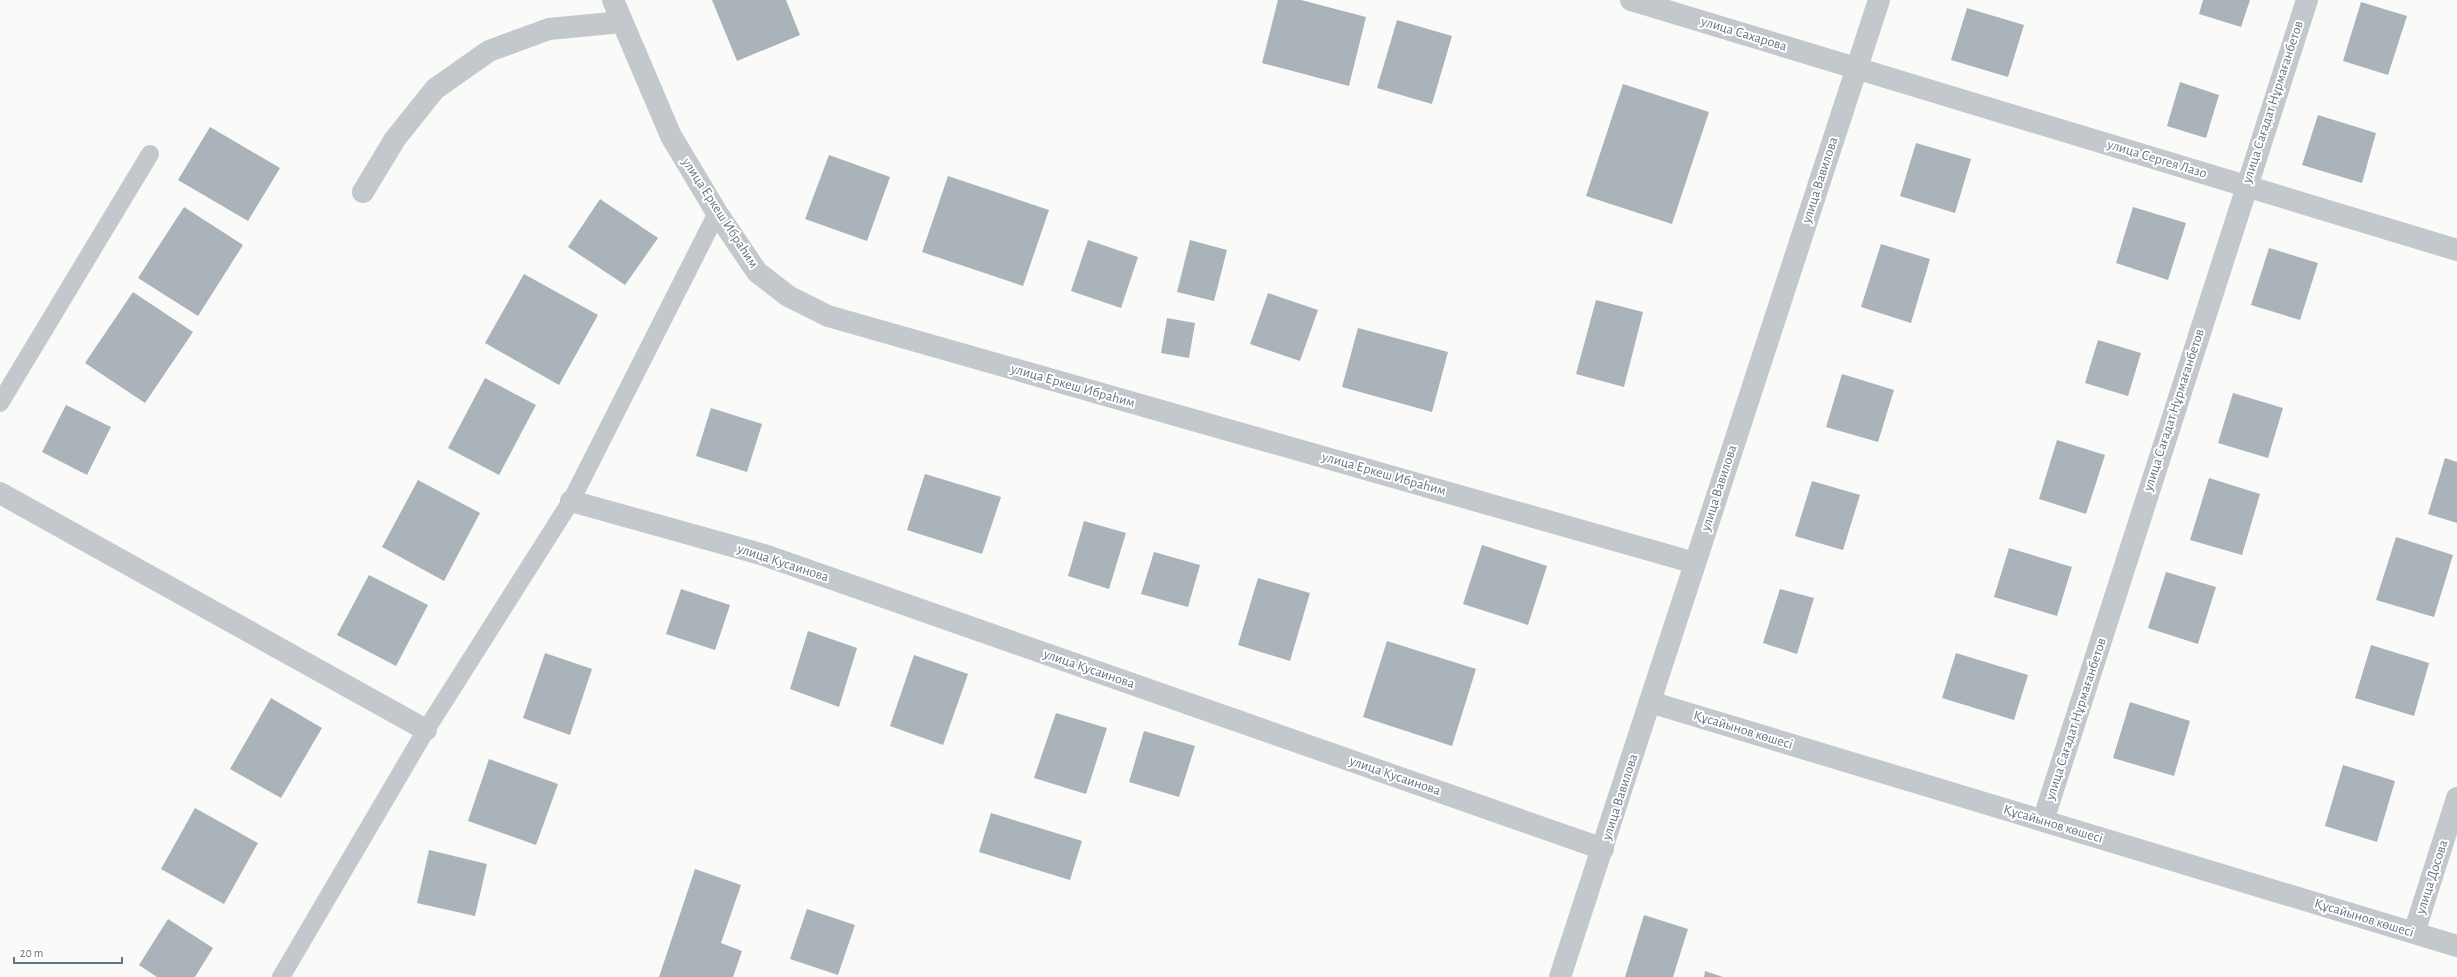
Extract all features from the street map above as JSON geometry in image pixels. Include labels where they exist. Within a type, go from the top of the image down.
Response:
[{"type":"street","name":"улица Еркеш Ибраһим","points":[[613,0],[671,136],[717,213],[757,272],[788,296],[828,316],[1695,563]]},
{"type":"street","name":"улица Сахарова","points":[[1631,0],[1856,67]]},
{"type":"street","name":"улица Вавилова","points":[[1560,977],[1603,849],[1878,0]]},
{"type":"street","name":"улица Сағадат Нұрмағанбетов","points":[[2043,821],[2307,0]]},
{"type":"street","points":[[363,192],[395,139],[435,89],[489,51],[550,29],[622,22]]},
{"type":"street","name":"улица Сергея Лазо","points":[[1856,67],[2457,250]]},
{"type":"street","points":[[0,493],[426,730]]},
{"type":"street","name":"улица Кусаинова","points":[[571,501],[764,555],[1603,849]]},
{"type":"street","name":"Құсайынов көшесі","points":[[1650,702],[2457,946]]},
{"type":"street","name":"улица Досова","points":[[2414,933],[2457,798]]},
{"type":"lane","points":[[0,402],[150,154]]},
{"type":"lane","points":[[281,977],[426,730],[571,501],[717,213]]},
{"type":"building","points":[[712,0],[786,0],[800,35],[737,61]]},
{"type":"building","points":[[1278,0],[1301,0],[1366,17],[1349,86],[1262,63]]},
{"type":"building","points":[[2203,0],[2250,0],[2241,27],[2199,14]]},
{"type":"building","points":[[2361,2],[2407,16],[2388,75],[2343,61]]},
{"type":"building","points":[[1967,8],[2024,25],[2008,77],[1951,60]]},
{"type":"building","points":[[1397,20],[1452,36],[1432,104],[1377,88]]},
{"type":"building","points":[[2180,82],[2219,95],[2206,138],[2167,126]]},
{"type":"building","points":[[1623,84],[1709,112],[1672,224],[1586,196]]},
{"type":"building","points":[[2318,115],[2376,133],[2362,183],[2302,165]]},
{"type":"building","points":[[210,127],[280,168],[248,221],[178,180]]},
{"type":"building","points":[[1916,143],[1971,159],[1955,213],[1900,196]]},
{"type":"building","points":[[829,155],[890,177],[867,241],[805,219]]},
{"type":"building","points":[[948,176],[1049,210],[1023,286],[922,252]]},
{"type":"building","points":[[600,199],[658,238],[625,285],[568,247]]},
{"type":"building","points":[[184,207],[243,245],[198,316],[138,278]]},
{"type":"building","points":[[2133,207],[2186,223],[2168,280],[2116,263]]},
{"type":"building","points":[[1088,240],[1138,257],[1121,308],[1071,291]]},
{"type":"building","points":[[1190,240],[1227,250],[1214,301],[1177,292]]},
{"type":"building","points":[[1881,244],[1930,259],[1911,323],[1861,307]]},
{"type":"building","points":[[2269,248],[2318,263],[2300,320],[2251,305]]},
{"type":"building","points":[[524,274],[598,315],[559,385],[485,343]]},
{"type":"building","points":[[133,292],[193,332],[145,403],[85,363]]},
{"type":"building","points":[[1268,293],[1318,310],[1300,361],[1250,344]]},
{"type":"building","points":[[1596,300],[1643,312],[1624,387],[1576,374]]},
{"type":"building","points":[[1167,318],[1195,323],[1189,358],[1161,353]]},
{"type":"building","points":[[1358,328],[1448,352],[1432,412],[1342,387]]},
{"type":"building","points":[[2098,340],[2141,353],[2128,396],[2085,383]]},
{"type":"building","points":[[1842,374],[1894,390],[1878,442],[1826,427]]},
{"type":"building","points":[[485,378],[536,405],[499,475],[448,448]]},
{"type":"building","points":[[2233,393],[2283,408],[2268,458],[2218,443]]},
{"type":"building","points":[[66,405],[111,427],[87,475],[42,452]]},
{"type":"building","points":[[711,408],[762,424],[747,472],[696,456]]},
{"type":"building","points":[[2057,440],[2105,455],[2086,514],[2039,499]]},
{"type":"building","points":[[2445,458],[2457,462],[2457,523],[2428,514]]},
{"type":"building","points":[[925,474],[1001,497],[982,554],[907,530]]},
{"type":"building","points":[[2209,478],[2260,494],[2242,555],[2190,540]]},
{"type":"building","points":[[418,480],[480,513],[444,581],[382,547]]},
{"type":"building","points":[[1812,481],[1860,495],[1843,550],[1795,536]]},
{"type":"building","points":[[1084,521],[1126,533],[1109,589],[1068,576]]},
{"type":"building","points":[[2396,537],[2453,555],[2434,617],[2376,600]]},
{"type":"building","points":[[1482,545],[1547,566],[1528,625],[1463,604]]},
{"type":"building","points":[[2009,548],[2072,567],[2057,616],[1994,597]]},
{"type":"building","points":[[1154,552],[1200,565],[1188,607],[1141,594]]},
{"type":"building","points":[[2166,572],[2216,587],[2198,644],[2148,628]]},
{"type":"building","points":[[369,575],[428,605],[396,666],[337,635]]},
{"type":"building","points":[[1258,578],[1310,593],[1290,661],[1238,645]]},
{"type":"building","points":[[681,589],[730,605],[715,650],[666,634]]},
{"type":"building","points":[[1780,589],[1814,598],[1797,654],[1763,643]]},
{"type":"building","points":[[808,631],[857,648],[839,707],[790,689]]},
{"type":"building","points":[[1387,641],[1476,669],[1452,746],[1363,717]]},
{"type":"building","points":[[2371,645],[2429,663],[2414,716],[2355,698]]},
{"type":"building","points":[[545,653],[592,669],[570,735],[523,718]]},
{"type":"building","points":[[1956,653],[2028,675],[2014,720],[1942,698]]},
{"type":"building","points":[[914,655],[968,674],[943,745],[890,726]]},
{"type":"building","points":[[271,698],[322,728],[281,798],[230,769]]},
{"type":"building","points":[[2130,702],[2190,721],[2174,776],[2113,758]]},
{"type":"building","points":[[1056,713],[1107,728],[1086,794],[1034,778]]},
{"type":"building","points":[[1144,731],[1195,746],[1179,797],[1129,782]]},
{"type":"building","points":[[489,759],[558,784],[536,845],[468,821]]},
{"type":"building","points":[[2343,765],[2395,781],[2377,842],[2325,826]]},
{"type":"building","points":[[195,808],[258,843],[224,904],[161,869]]},
{"type":"building","points":[[991,813],[1082,841],[1070,880],[979,852]]},
{"type":"building","points":[[429,850],[487,864],[475,916],[417,903]]},
{"type":"building","points":[[695,869],[741,885],[721,943],[742,951],[733,977],[659,977]]},
{"type":"building","points":[[807,909],[855,925],[838,975],[790,959]]},
{"type":"building","points":[[1644,915],[1688,929],[1673,977],[1625,977]]},
{"type":"building","points":[[168,919],[213,948],[195,977],[157,977],[139,965]]},
{"type":"building","points":[[1705,971],[1723,977],[1704,977]]}]
